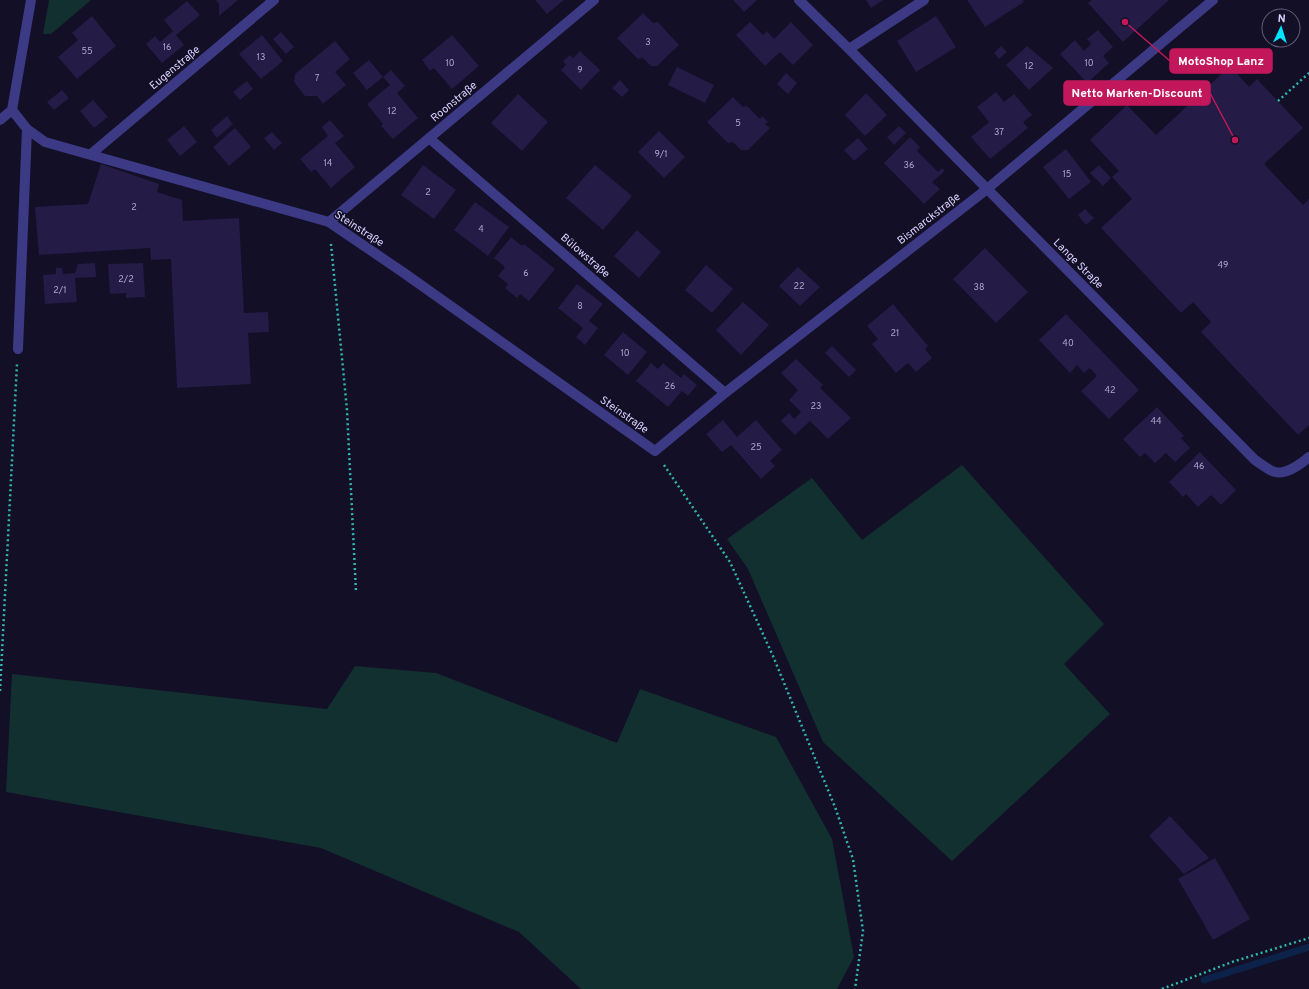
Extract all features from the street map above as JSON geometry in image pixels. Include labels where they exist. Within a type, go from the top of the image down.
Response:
[{"type":"street","points":[[0,120],[12,110],[31,0]]},
{"type":"street","name":"Eugenstraße","points":[[91,154],[274,0]]},
{"type":"street","name":"Roonstraße","points":[[329,222],[594,0]]},
{"type":"street","name":"Lange Straße","points":[[799,0],[1255,460],[1275,472],[1289,470],[1301,464],[1309,457]]},
{"type":"street","points":[[849,49],[924,0]]},
{"type":"street","name":"Bismarckstraße","points":[[655,451],[725,393],[987,189],[1213,0]]},
{"type":"street","name":"Steinstraße","points":[[12,110],[27,129],[45,142],[329,222],[411,278],[655,451]]},
{"type":"street","points":[[18,349],[27,129]]},
{"type":"street","name":"Bülowstraße","points":[[430,138],[725,393]]},
{"type":"path","points":[[1278,102],[1309,73]]},
{"type":"path","points":[[329,222],[347,410],[356,592]]},
{"type":"path","points":[[0,691],[18,349]]},
{"type":"path","points":[[655,451],[730,562],[773,656],[836,807],[853,859],[863,931],[856,989]]},
{"type":"path","points":[[1162,989],[1232,962],[1309,938]]},
{"type":"green space","points":[[49,0],[91,0],[51,34],[43,34]]},
{"type":"green space","points":[[962,465],[1104,624],[1064,664],[1110,714],[952,861],[823,742],[748,569],[727,539],[812,478],[862,540]]},
{"type":"green space","points":[[355,666],[436,673],[617,743],[640,689],[776,737],[832,839],[854,957],[837,989],[581,989],[519,932],[321,848],[6,792],[12,674],[327,709]]},
{"type":"building","points":[[216,0],[238,0],[219,16],[219,4]]},
{"type":"building","points":[[535,0],[564,0],[547,14]]},
{"type":"building","points":[[733,0],[757,0],[744,12]]},
{"type":"building","points":[[866,0],[883,0],[871,8]]},
{"type":"building","points":[[967,0],[1023,0],[1024,2],[985,27]]},
{"type":"building","points":[[1092,0],[1169,0],[1123,42],[1088,3]]},
{"type":"building","points":[[187,1],[200,15],[176,35],[184,45],[162,63],[146,44],[155,36],[160,42],[173,31],[164,20]]},
{"type":"building","points":[[643,13],[653,23],[658,22],[679,45],[657,66],[651,66],[643,58],[638,59],[617,38]]},
{"type":"building","points":[[92,16],[116,46],[77,79],[58,57],[78,40],[72,33]]},
{"type":"building","points":[[936,16],[956,47],[916,72],[897,41]]},
{"type":"building","points":[[750,22],[763,35],[767,31],[774,39],[791,22],[813,45],[793,65],[780,52],[765,66],[736,35]]},
{"type":"building","points":[[1098,30],[1113,47],[1103,56],[1109,63],[1087,83],[1060,54],[1075,40],[1084,51],[1091,44],[1087,39]]},
{"type":"building","points":[[281,32],[294,47],[286,54],[273,39]]},
{"type":"building","points":[[262,35],[283,61],[261,79],[239,54]]},
{"type":"building","points":[[452,35],[479,66],[452,89],[434,68],[430,71],[422,60]]},
{"type":"building","points":[[335,41],[350,59],[335,72],[346,85],[323,104],[317,96],[305,96],[294,82],[295,74]]},
{"type":"building","points":[[1001,46],[1007,52],[999,59],[994,53]]},
{"type":"building","points":[[1027,46],[1053,68],[1029,90],[1006,65]]},
{"type":"building","points":[[580,51],[600,70],[581,90],[561,70],[566,65],[563,61],[570,55],[573,58]]},
{"type":"building","points":[[369,60],[383,77],[367,90],[353,73]]},
{"type":"building","points":[[1230,66],[1249,87],[1257,79],[1303,128],[1264,164],[1303,205],[1309,199],[1309,425],[1298,435],[1201,332],[1211,322],[1193,302],[1181,313],[1101,228],[1132,199],[1112,177],[1119,171],[1090,140],[1127,105],[1156,135]]},
{"type":"building","points":[[677,67],[714,85],[705,103],[668,85]]},
{"type":"building","points":[[391,70],[405,86],[397,93],[418,118],[393,139],[381,126],[383,124],[367,104],[390,85],[383,77]]},
{"type":"building","points":[[786,73],[797,83],[788,94],[777,84]]},
{"type":"building","points":[[620,80],[629,90],[622,97],[612,88]]},
{"type":"building","points":[[247,81],[253,89],[240,100],[233,92]]},
{"type":"building","points":[[62,90],[69,98],[54,110],[47,102]]},
{"type":"building","points":[[996,92],[1004,102],[1014,94],[1032,115],[1023,122],[1028,128],[990,159],[971,137],[989,122],[977,107]]},
{"type":"building","points":[[866,93],[887,115],[865,136],[845,115]]},
{"type":"building","points":[[518,94],[548,122],[522,151],[491,123]]},
{"type":"building","points":[[733,97],[743,107],[747,106],[760,119],[762,116],[768,122],[765,124],[770,128],[748,150],[741,150],[733,142],[728,143],[707,122]]},
{"type":"building","points":[[93,100],[108,117],[94,128],[80,111]]},
{"type":"building","points":[[227,116],[233,124],[217,138],[211,130]]},
{"type":"building","points":[[330,120],[344,136],[335,143],[355,167],[331,188],[315,169],[311,172],[300,159],[328,136],[322,127]]},
{"type":"building","points":[[184,126],[197,142],[180,156],[167,140]]},
{"type":"building","points":[[899,126],[906,133],[894,145],[887,137]]},
{"type":"building","points":[[235,128],[251,147],[229,166],[213,147]]},
{"type":"building","points":[[659,131],[685,157],[664,178],[638,152]]},
{"type":"building","points":[[272,132],[282,143],[274,150],[264,138]]},
{"type":"building","points":[[910,137],[920,147],[917,151],[938,172],[942,168],[945,171],[932,182],[940,189],[924,204],[884,163]]},
{"type":"building","points":[[858,138],[868,149],[854,161],[844,150]]},
{"type":"building","points":[[1066,149],[1091,182],[1069,199],[1043,167]]},
{"type":"building","points":[[101,164],[159,184],[157,192],[182,200],[183,221],[239,218],[244,313],[268,312],[269,332],[248,333],[251,384],[177,388],[171,259],[151,260],[150,248],[39,255],[35,207],[88,204]]},
{"type":"building","points":[[423,165],[456,190],[434,219],[401,195]]},
{"type":"building","points":[[595,165],[632,196],[603,230],[566,198]]},
{"type":"building","points":[[1099,165],[1111,178],[1103,186],[1090,173]]},
{"type":"building","points":[[475,202],[509,227],[488,256],[454,230]]},
{"type":"building","points":[[1085,209],[1094,218],[1086,225],[1078,215]]},
{"type":"building","points":[[637,230],[661,252],[639,278],[614,256]]},
{"type":"building","points":[[511,237],[522,246],[524,244],[555,269],[529,301],[520,294],[517,298],[505,288],[508,284],[498,276],[505,267],[494,258]]},
{"type":"building","points":[[985,248],[1028,292],[996,323],[953,279]]},
{"type":"building","points":[[95,263],[96,277],[75,278],[77,302],[45,304],[43,275],[56,274],[56,268],[62,268],[63,274],[75,273],[78,264]]},
{"type":"building","points":[[143,263],[145,297],[126,298],[126,293],[110,294],[108,264]]},
{"type":"building","points":[[706,265],[733,289],[712,313],[685,290]]},
{"type":"building","points":[[798,267],[820,287],[800,306],[779,286]]},
{"type":"building","points":[[577,284],[603,304],[589,321],[598,328],[585,345],[576,337],[583,328],[558,308]]},
{"type":"building","points":[[743,302],[769,325],[741,355],[716,330]]},
{"type":"building","points":[[893,304],[928,346],[925,349],[932,358],[916,372],[908,363],[896,373],[872,344],[878,339],[867,326]]},
{"type":"building","points":[[1066,314],[1139,390],[1109,419],[1081,391],[1097,376],[1090,368],[1084,373],[1077,365],[1070,373],[1039,340]]},
{"type":"building","points":[[623,332],[647,352],[628,375],[604,355]]},
{"type":"building","points":[[832,346],[856,370],[849,377],[825,353]]},
{"type":"building","points":[[796,359],[823,385],[820,388],[851,418],[828,439],[810,421],[795,435],[781,421],[789,413],[794,419],[801,412],[789,400],[798,390],[781,373]]},
{"type":"building","points":[[651,363],[658,369],[663,363],[681,378],[684,374],[697,385],[688,396],[682,391],[668,407],[636,381]]},
{"type":"building","points":[[1157,407],[1184,436],[1181,438],[1190,448],[1175,462],[1166,453],[1155,463],[1145,453],[1140,457],[1123,439]]},
{"type":"building","points":[[723,420],[737,437],[756,420],[782,450],[770,461],[775,466],[761,479],[731,445],[722,452],[706,434]]},
{"type":"building","points":[[1200,452],[1236,490],[1221,505],[1211,495],[1198,507],[1186,494],[1183,497],[1169,482]]},
{"type":"building","points":[[1170,816],[1209,858],[1184,874],[1149,836]]},
{"type":"building","points":[[1215,858],[1250,919],[1213,940],[1178,879]]},
{"type":"waterway","points":[[1204,980],[1309,947]]},
{"type":"place","name":"MotoShop Lanz","points":[[1125,22]]},
{"type":"place","name":"Netto Marken-Discount","points":[[1235,140]]}]
